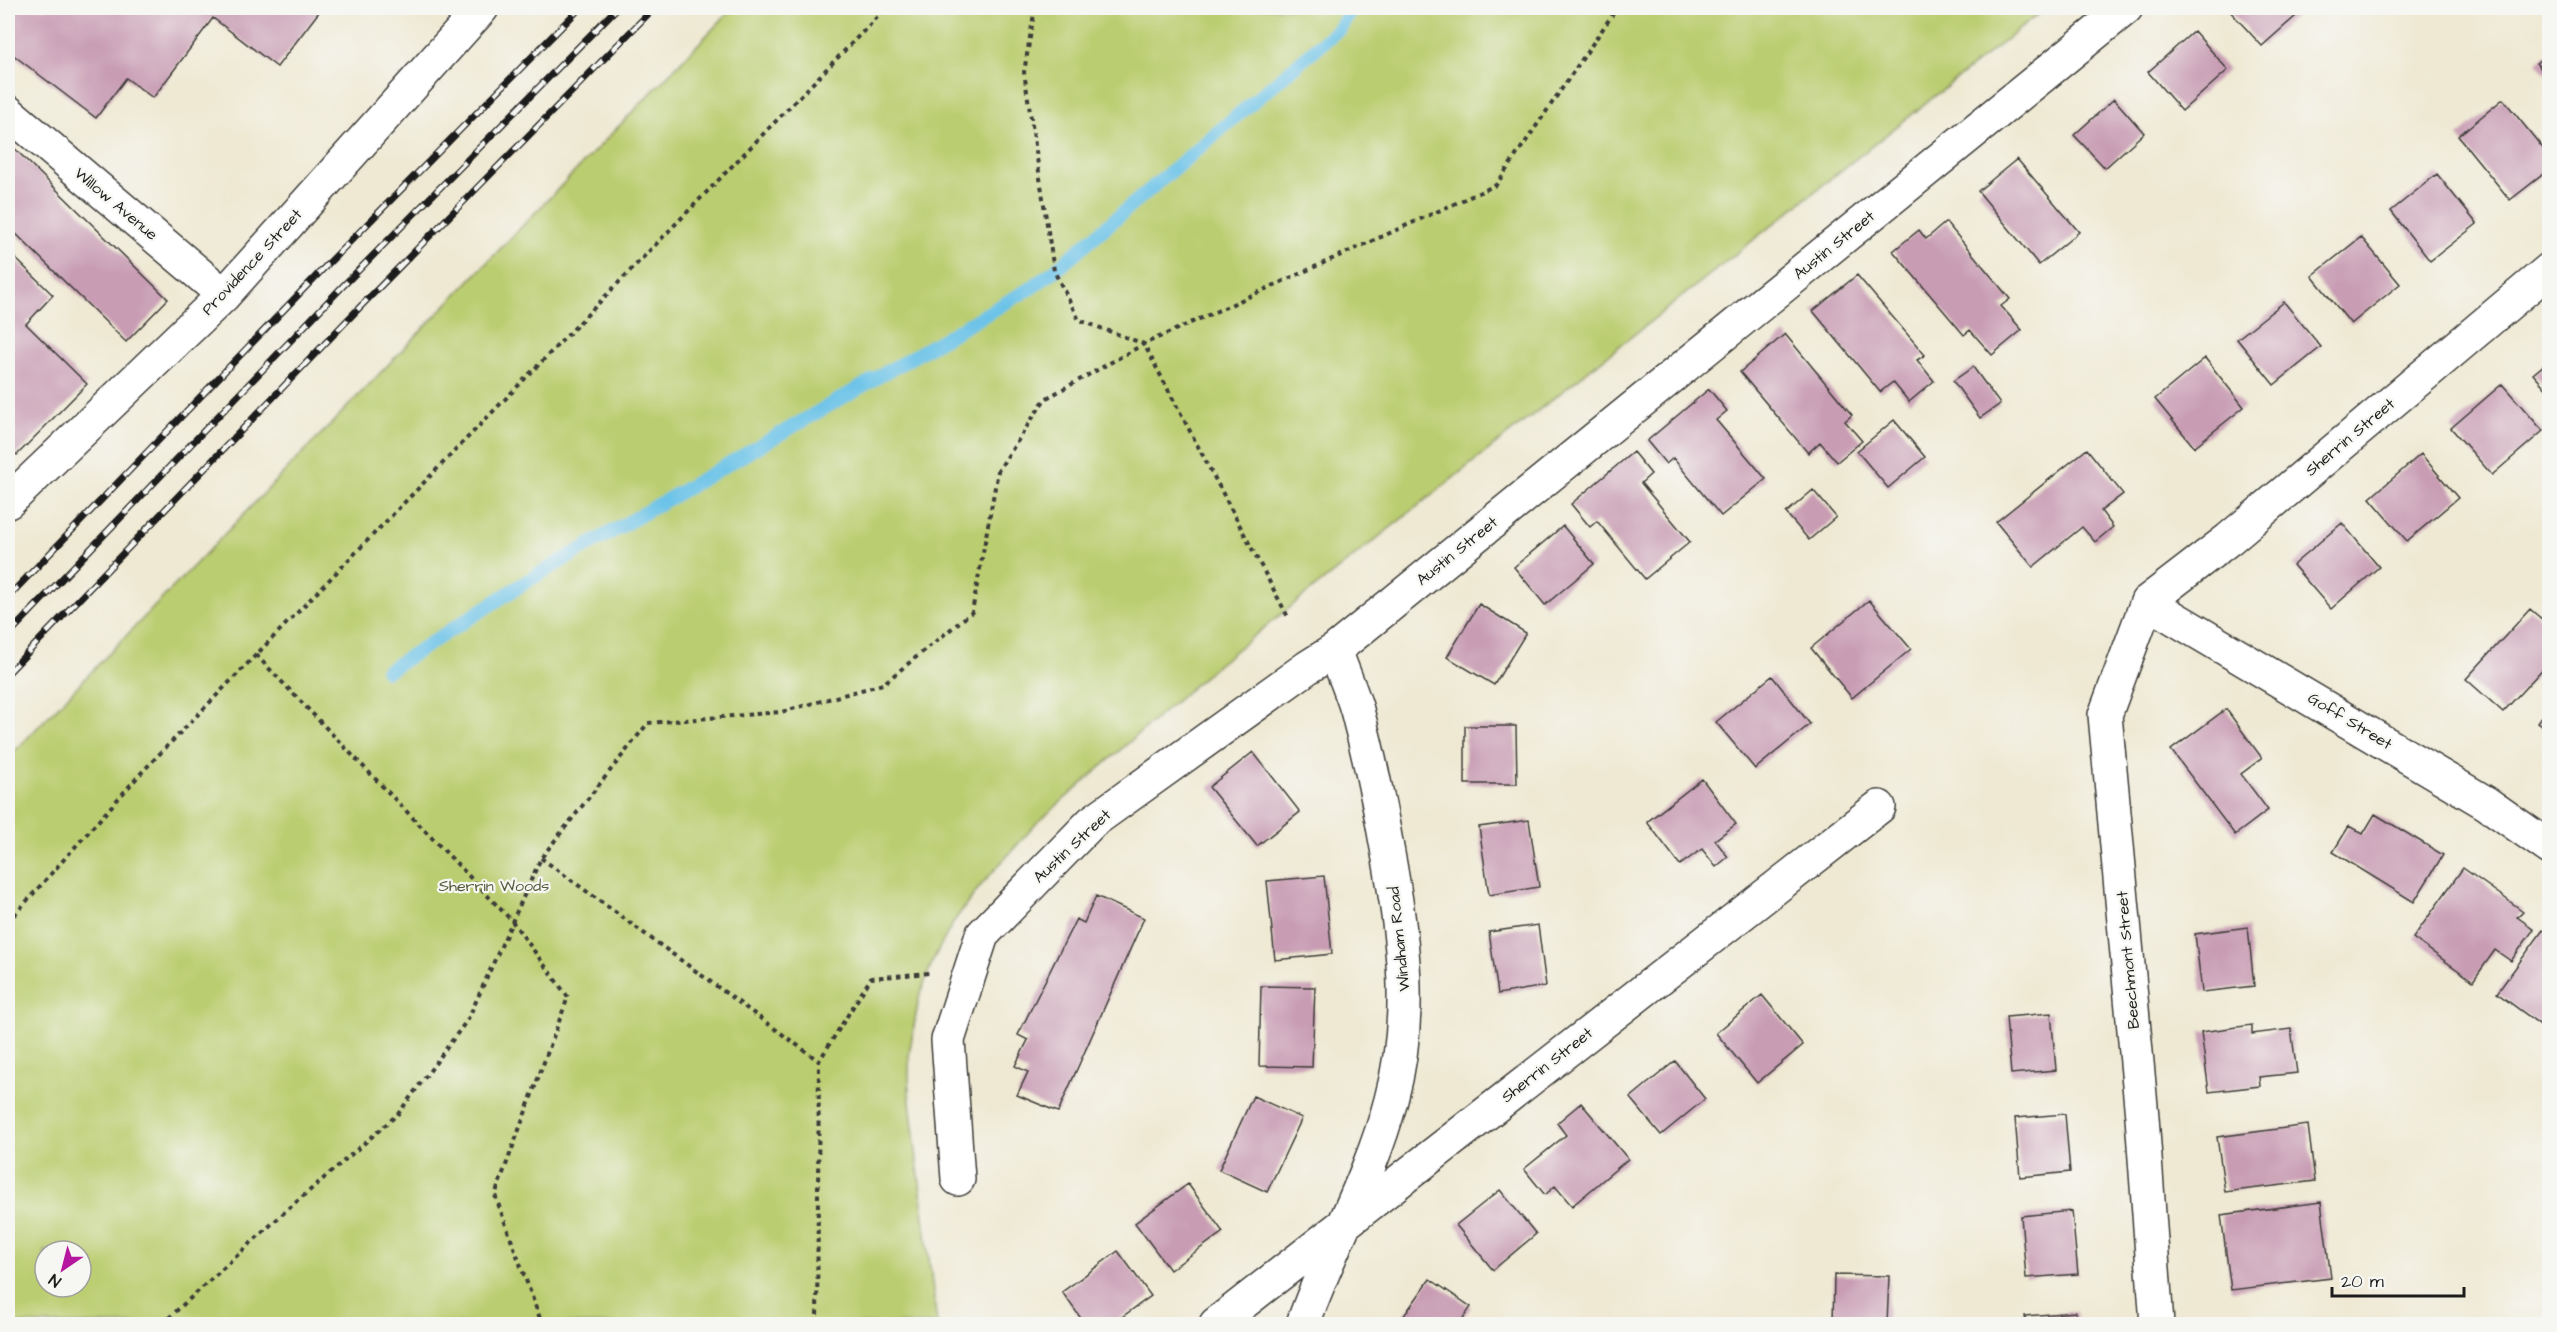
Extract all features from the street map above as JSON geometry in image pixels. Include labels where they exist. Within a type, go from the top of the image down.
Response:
[{"type":"street","name":"Providence Street","points":[[8,502],[224,295],[482,8]]},
{"type":"street","name":"Austin Street","points":[[958,1179],[948,1041],[982,935],[1092,822],[1335,650],[2126,8]]},
{"type":"street","name":"Willow Avenue","points":[[8,112],[224,295]]},
{"type":"street","name":"Sherrin Street","points":[[2147,602],[2229,539],[2550,269]]},
{"type":"street","name":"Goff Street","points":[[2147,602],[2486,803],[2550,848]]},
{"type":"street","name":"Beechmont Street","points":[[2147,602],[2105,715],[2142,1117],[2157,1324]]},
{"type":"street","name":"Windham Road","points":[[1303,1324],[1391,1103],[1402,1057],[1405,1010],[1405,963],[1380,808],[1356,708],[1335,650]]},
{"type":"street","name":"Sherrin Street","points":[[1216,1324],[1879,807]]},
{"type":"path","points":[[8,922],[142,772],[886,8]]},
{"type":"path","points":[[1035,8],[1024,72],[1054,271],[1079,320],[1144,344],[1288,616]]},
{"type":"path","points":[[162,1324],[286,1211],[398,1114],[468,1019],[542,858],[648,723],[781,712],[883,684],[972,612],[998,471],[1045,399],[1144,344],[1496,185],[1617,8]]},
{"type":"path","points":[[256,654],[512,921],[568,997],[495,1195],[542,1324]]},
{"type":"path","points":[[542,858],[819,1061]]},
{"type":"path","points":[[817,1324],[819,1061],[872,978],[971,970]]},
{"type":"green space","name":"Sherrin Woods","points":[[733,8],[2046,8],[1216,666],[1036,824],[982,884],[954,921],[933,960],[919,998],[909,1054],[909,1094],[937,1324],[8,1324],[8,758]]},
{"type":"building","points":[[8,8],[322,8],[277,67],[213,18],[153,98],[126,78],[96,118],[8,51]]},
{"type":"building","points":[[2227,8],[2305,8],[2262,46]]},
{"type":"building","points":[[2194,31],[2228,70],[2182,111],[2148,72]]},
{"type":"building","points":[[2550,52],[2550,79],[2536,63]]},
{"type":"building","points":[[2114,99],[2144,133],[2105,168],[2074,135]]},
{"type":"building","points":[[2503,99],[2550,157],[2550,169],[2510,200],[2458,136]]},
{"type":"building","points":[[8,142],[168,299],[126,342],[8,226]]},
{"type":"building","points":[[2017,159],[2079,232],[2039,265],[1978,191]]},
{"type":"building","points":[[2437,174],[2477,224],[2430,261],[2391,211]]},
{"type":"building","points":[[1946,222],[2010,299],[2001,306],[2022,330],[1992,355],[1970,330],[1964,335],[1893,251],[1919,230],[1926,239]]},
{"type":"building","points":[[2361,237],[2400,284],[2351,324],[2312,276]]},
{"type":"building","points":[[8,251],[53,295],[26,324],[87,384],[17,455],[8,446]]},
{"type":"building","points":[[1857,275],[1925,355],[1917,360],[1934,381],[1909,402],[1893,382],[1880,392],[1813,311]]},
{"type":"building","points":[[2284,302],[2321,347],[2274,385],[2237,339]]},
{"type":"building","points":[[1785,334],[1852,415],[1845,421],[1862,441],[1837,462],[1820,442],[1808,453],[1740,372]]},
{"type":"building","points":[[2205,358],[2244,407],[2194,447],[2155,399]]},
{"type":"building","points":[[2550,360],[2550,393],[2533,374]]},
{"type":"building","points":[[1973,367],[2000,404],[1980,418],[1953,381]]},
{"type":"building","points":[[2502,384],[2543,431],[2492,475],[2451,428]]},
{"type":"building","points":[[1709,389],[1727,411],[1716,420],[1766,479],[1721,516],[1673,458],[1666,464],[1647,441]]},
{"type":"building","points":[[1894,420],[1925,457],[1888,488],[1857,451]]},
{"type":"building","points":[[2087,449],[2123,494],[2101,511],[2113,527],[2095,542],[2082,527],[2033,567],[1996,522]]},
{"type":"building","points":[[1633,452],[1651,474],[1641,483],[1690,542],[1645,579],[1597,521],[1590,527],[1571,504]]},
{"type":"building","points":[[2421,454],[2458,498],[2407,541],[2370,498]]},
{"type":"building","points":[[1813,490],[1836,517],[1809,540],[1786,513]]},
{"type":"building","points":[[2342,523],[2379,567],[2331,609],[2293,565]]},
{"type":"building","points":[[1563,526],[1594,564],[1545,605],[1514,567]]},
{"type":"building","points":[[1869,600],[1911,649],[1852,698],[1811,648]]},
{"type":"building","points":[[1479,604],[1526,633],[1494,685],[1447,657]]},
{"type":"building","points":[[2530,609],[2550,626],[2550,661],[2503,712],[2466,679]]},
{"type":"building","points":[[1772,676],[1810,724],[1755,769],[1716,722]]},
{"type":"building","points":[[2550,706],[2550,732],[2537,723]]},
{"type":"building","points":[[2226,709],[2262,758],[2241,774],[2268,810],[2235,835],[2171,750]]},
{"type":"building","points":[[1465,726],[1516,726],[1517,784],[1465,784]]},
{"type":"building","points":[[1253,752],[1300,812],[1257,846],[1209,787]]},
{"type":"building","points":[[1702,779],[1736,824],[1715,840],[1728,857],[1716,867],[1702,849],[1680,865],[1647,822]]},
{"type":"building","points":[[2375,814],[2443,855],[2414,902],[2333,852],[2349,826],[2363,834]]},
{"type":"building","points":[[1529,820],[1539,887],[1489,895],[1479,827]]},
{"type":"building","points":[[2463,868],[2523,911],[2517,917],[2534,929],[2511,961],[2495,950],[2473,981],[2413,938]]},
{"type":"building","points":[[1324,876],[1332,954],[1275,960],[1267,881]]},
{"type":"building","points":[[1096,896],[1144,918],[1058,1112],[1017,1095],[1028,1072],[1015,1066],[1028,1040],[1018,1035],[1076,919],[1084,923]]},
{"type":"building","points":[[1538,925],[1546,986],[1498,994],[1489,932]]},
{"type":"building","points":[[2248,927],[2254,986],[2202,992],[2195,934]]},
{"type":"building","points":[[2543,930],[2550,935],[2550,1032],[2497,993]]},
{"type":"building","points":[[1261,986],[1315,987],[1312,1067],[1259,1066]]},
{"type":"building","points":[[1762,995],[1803,1045],[1757,1083],[1716,1033]]},
{"type":"building","points":[[2051,1013],[2056,1070],[2011,1074],[2006,1017]]},
{"type":"building","points":[[2252,1025],[2252,1034],[2291,1029],[2297,1073],[2259,1077],[2260,1086],[2209,1092],[2201,1032]]},
{"type":"building","points":[[1675,1061],[1705,1099],[1661,1135],[1630,1098]]},
{"type":"building","points":[[1253,1096],[1302,1118],[1267,1192],[1219,1170]]},
{"type":"building","points":[[1581,1103],[1628,1159],[1572,1206],[1555,1186],[1545,1195],[1524,1169],[1566,1135],[1557,1123]]},
{"type":"building","points":[[2065,1114],[2070,1172],[2020,1177],[2015,1118]]},
{"type":"building","points":[[2308,1125],[2315,1181],[2225,1192],[2217,1137]]},
{"type":"building","points":[[1188,1184],[1223,1232],[1170,1270],[1135,1223]]},
{"type":"building","points":[[1500,1190],[1536,1234],[1493,1270],[1456,1225]]},
{"type":"building","points":[[2321,1202],[2331,1278],[2231,1290],[2221,1215]]},
{"type":"building","points":[[2072,1211],[2078,1274],[2026,1278],[2021,1216]]},
{"type":"building","points":[[1118,1251],[1151,1296],[1112,1324],[1085,1324],[1062,1292]]},
{"type":"building","points":[[1834,1275],[1889,1276],[1887,1324],[1833,1324]]},
{"type":"building","points":[[1430,1279],[1471,1307],[1459,1324],[1398,1324]]},
{"type":"building","points":[[2076,1312],[2077,1324],[2026,1324],[2025,1316]]},
{"type":"waterway","points":[[387,671],[529,580],[1031,288],[1054,271],[1340,28],[1352,8]]},
{"type":"railway","points":[[8,597],[322,270],[580,8]]},
{"type":"railway","points":[[8,635],[341,288],[617,8]]},
{"type":"railway","points":[[8,673],[360,307],[654,8]]}]
